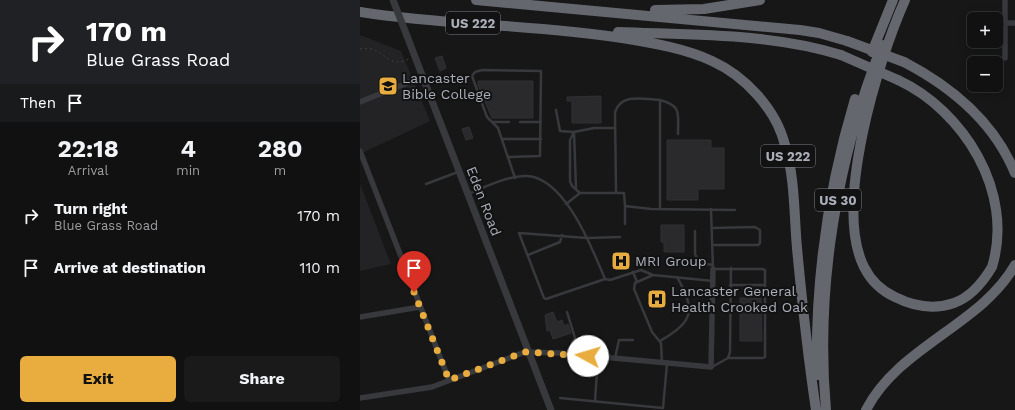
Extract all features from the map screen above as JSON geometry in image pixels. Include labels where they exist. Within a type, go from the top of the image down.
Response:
[{"type":"highway","name":"US 222","points":[[476,0],[800,30],[819,33],[847,41],[904,62],[940,84],[977,114],[1001,145],[1015,173]]},
{"type":"highway","points":[[482,0],[677,11],[725,7],[760,0]]},
{"type":"highway","name":"US 30","points":[[817,410],[817,320],[820,270],[828,210],[841,152],[856,96],[893,0]]},
{"type":"highway","name":"US 30","points":[[826,410],[824,349],[826,300],[828,266],[836,208],[862,100],[888,30],[902,0]]},
{"type":"highway","points":[[586,32],[738,38],[793,43],[841,55],[898,80],[934,100],[964,128],[983,152],[994,169],[1004,198],[1006,221],[1002,247],[995,262],[978,286],[965,297],[954,303],[925,306],[901,300],[881,289],[864,268],[857,246],[854,217],[856,173],[871,101],[889,42],[905,0]]},
{"type":"highway","name":"US 222","points":[[360,12],[586,32],[673,48],[711,60],[738,76],[761,100],[775,120],[785,143],[788,158],[798,263],[817,410]]},
{"type":"highway","points":[[866,410],[875,395],[900,366],[991,296],[1004,282],[1015,265]]},
{"type":"street","name":"Eden Road","points":[[393,0],[550,410]]},
{"type":"street","points":[[1004,58],[1005,0]]},
{"type":"street","points":[[1004,22],[1015,23]]},
{"type":"street","points":[[360,102],[422,77]]},
{"type":"street","points":[[360,151],[449,380]]},
{"type":"street","points":[[360,398],[418,390],[527,352],[615,358],[711,368],[713,267]]},
{"type":"street","points":[[360,317],[420,307]]},
{"type":"lane","points":[[509,157],[540,156],[541,71],[482,70],[475,72],[472,76],[487,117],[498,128],[515,178]]},
{"type":"lane","points":[[616,192],[615,112],[621,101],[626,99],[660,100],[673,104],[676,109],[678,134]]},
{"type":"lane","points":[[660,100],[660,210]]},
{"type":"lane","points":[[556,110],[560,131],[574,132],[594,128],[615,128]]},
{"type":"lane","points":[[492,122],[509,122]]},
{"type":"lane","points":[[520,122],[541,122]]},
{"type":"lane","points":[[574,132],[570,140],[570,174],[572,186],[580,194]]},
{"type":"lane","points":[[574,132],[576,189]]},
{"type":"lane","points":[[502,139],[540,139]]},
{"type":"lane","points":[[426,184],[459,171]]},
{"type":"lane","points":[[468,194],[515,178],[526,176],[538,178],[547,183],[566,204],[587,238],[605,279]]},
{"type":"lane","points":[[566,204],[580,194],[624,193],[625,224]]},
{"type":"lane","points":[[625,206],[660,210],[735,210]]},
{"type":"lane","points":[[711,209],[713,267]]},
{"type":"lane","points":[[712,228],[754,227],[760,230],[760,243],[758,245],[712,245]]},
{"type":"lane","points":[[695,231],[695,254],[699,263],[713,267],[765,270],[765,356],[763,358],[728,358],[711,368]]},
{"type":"lane","points":[[620,237],[587,238],[562,235],[520,234],[544,298],[546,299],[605,279],[610,280],[641,270],[653,275],[677,276],[713,281]]},
{"type":"lane","points":[[528,255],[560,242],[562,235]]},
{"type":"lane","points":[[728,358],[730,352],[731,268]]},
{"type":"lane","points":[[633,272],[637,282]]},
{"type":"lane","points":[[560,398],[663,408],[665,363],[661,343],[652,332],[634,288],[637,282],[653,275]]},
{"type":"lane","points":[[660,341],[678,331],[686,321],[690,311],[686,294],[677,276]]},
{"type":"lane","points":[[730,285],[765,285]]},
{"type":"lane","points":[[566,354],[575,338],[567,312]]},
{"type":"lane","points":[[615,358],[618,340],[633,340]]},
{"type":"lane","points":[[595,401],[598,357]]},
{"type":"path","points":[[360,49],[378,50],[390,59],[399,62],[415,57]]},
{"type":"shaded area","name":"Lancaster Bible College","points":[[360,35],[401,51],[430,121],[360,154]]},
{"type":"shaded area","points":[[360,184],[391,264],[360,271]]},
{"type":"building","points":[[442,56],[446,68],[440,71],[435,58]]},
{"type":"building","points":[[478,81],[533,81],[533,118],[492,118],[478,85]]},
{"type":"building","points":[[601,96],[601,123],[572,123],[572,101],[567,101],[567,97]]},
{"type":"building","points":[[469,127],[473,138],[466,140],[462,129]]},
{"type":"building","points":[[667,140],[711,140],[711,148],[724,148],[724,189],[698,189],[698,200],[667,200]]},
{"type":"building","points":[[661,225],[684,225],[684,252],[664,252],[664,242],[661,242]]},
{"type":"building","points":[[740,298],[761,298],[762,341],[740,341]]},
{"type":"building","points":[[553,312],[557,322],[562,320],[564,326],[568,324],[571,333],[553,339],[550,330],[547,331],[545,315]]},
{"type":"place","name":"Lancaster Bible College","points":[[388,86]]},
{"type":"place","name":"MRI Group","points":[[621,261]]},
{"type":"place","name":"Lancaster General Health Crooked Oak","points":[[657,299]]},
{"type":"route","points":[[414,292],[449,380],[519,353],[559,353],[588,356]]}]
